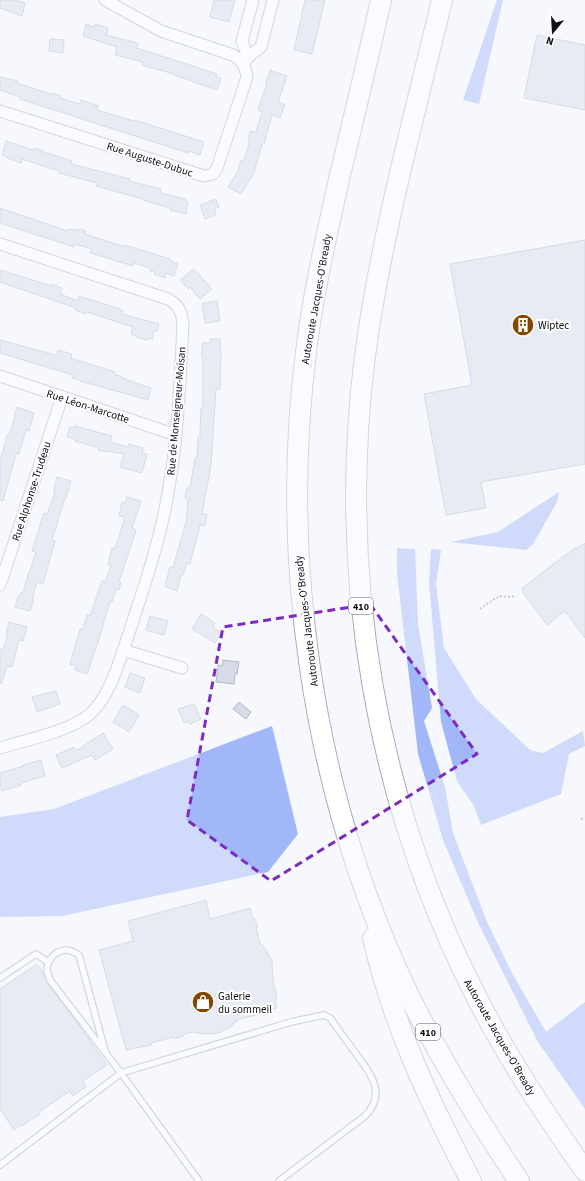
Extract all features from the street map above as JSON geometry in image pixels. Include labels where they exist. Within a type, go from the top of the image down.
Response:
[{"type":"highway","name":"Autoroute Jacques-O'Bready","points":[[381,0],[331,214],[312,307],[302,381],[297,469],[298,558],[302,603],[309,660],[330,770],[359,872],[392,958],[417,1012],[460,1088],[519,1181]]},
{"type":"highway","name":"Autoroute Jacques-O'Bready","points":[[442,0],[386,239],[371,313],[365,357],[358,425],[356,491],[358,569],[362,613],[373,689],[387,754],[412,841],[434,905],[458,960],[492,1026],[531,1091],[585,1171]]},
{"type":"highway","points":[[359,872],[380,965],[398,1024],[437,1115],[471,1181]]},
{"type":"street","points":[[105,0],[161,31],[233,55],[246,61],[261,47],[273,0]]},
{"type":"street","name":"Rue Auguste-Dubuc","points":[[0,111],[204,176],[213,174],[217,168],[247,78],[246,61],[242,41],[253,0]]},
{"type":"street","name":"Rue de Monseigneur-Moisan","points":[[0,244],[168,299],[179,306],[183,325],[176,435],[162,525],[149,573],[123,650],[103,699],[80,722],[66,728],[0,748]]},
{"type":"street","name":"Rue Léon-Marcotte","points":[[0,376],[176,435]]},
{"type":"street","name":"Rue Alphonse-Trudeau","points":[[0,585],[62,397]]},
{"type":"street","points":[[123,650],[182,668]]},
{"type":"lane","points":[[105,1051],[79,955],[72,951],[66,950],[53,956],[48,962],[47,971],[50,980],[121,1072],[199,1181]]},
{"type":"lane","points":[[0,978],[36,954],[48,962]]},
{"type":"lane","points":[[0,1165],[121,1072],[292,1022],[324,1016],[330,1018],[372,1075],[375,1087],[375,1101],[365,1116],[279,1181]]},
{"type":"path","points":[[480,609],[499,596],[512,597],[514,594]]},
{"type":"path","points":[[581,819],[585,818]]},
{"type":"highlighted area","points":[[370,604],[477,754],[271,881],[187,820],[223,627]]},
{"type":"shaded area","points":[[497,0],[503,0],[479,104],[463,100]]},
{"type":"shaded area","points":[[559,492],[557,502],[533,544],[526,550],[450,542],[498,532]]},
{"type":"shaded area","points":[[397,548],[415,549],[418,624],[432,708],[424,721],[445,787],[453,833],[487,922],[513,975],[546,1032],[585,1002],[585,1109],[538,1042],[479,925],[443,840],[418,754],[397,573]]},
{"type":"shaded area","points":[[431,549],[441,550],[436,584],[444,648],[476,699],[530,750],[543,753],[583,731],[585,746],[569,754],[561,794],[481,825],[474,806],[457,781],[441,722],[429,582]]},
{"type":"shaded area","points":[[272,726],[298,834],[268,872],[62,916],[0,917],[0,817],[54,809]]},
{"type":"building","points":[[0,0],[15,0],[25,3],[22,16],[0,8]]},
{"type":"building","points":[[214,0],[235,0],[229,22],[210,17]]},
{"type":"building","points":[[305,0],[325,0],[312,54],[294,50]]},
{"type":"building","points":[[86,24],[94,27],[95,24],[108,28],[106,35],[138,43],[137,48],[217,74],[216,77],[221,78],[217,90],[174,74],[142,65],[143,62],[115,55],[117,47],[83,36]]},
{"type":"building","points":[[537,35],[585,45],[585,110],[524,98]]},
{"type":"building","points":[[50,39],[64,40],[63,53],[49,51]]},
{"type":"building","points":[[270,70],[287,76],[278,102],[285,105],[280,118],[272,115],[254,173],[241,194],[228,187],[238,171],[241,160],[244,161],[250,140],[248,140],[250,131],[256,132],[262,112],[258,110]]},
{"type":"building","points":[[0,77],[18,81],[17,83],[61,96],[60,98],[80,104],[81,100],[99,106],[97,110],[134,121],[135,120],[204,142],[200,155],[189,151],[188,153],[20,99],[20,97],[0,90]]},
{"type":"building","points":[[6,141],[33,150],[34,148],[44,151],[72,161],[71,164],[130,179],[129,181],[161,189],[160,193],[186,199],[188,202],[186,214],[170,210],[170,208],[143,199],[96,186],[97,183],[59,173],[59,171],[22,159],[21,163],[7,158],[2,155]]},
{"type":"building","points":[[216,199],[219,207],[214,209],[216,215],[205,219],[200,205]]},
{"type":"building","points":[[0,208],[68,231],[69,229],[77,231],[77,229],[86,231],[85,234],[170,259],[170,261],[178,264],[174,276],[166,273],[165,278],[154,274],[155,272],[150,271],[150,268],[134,263],[133,266],[90,253],[92,249],[75,244],[74,247],[0,223]]},
{"type":"building","name":"Wiptec","points":[[585,240],[585,464],[481,482],[486,508],[446,515],[424,394],[472,385],[450,264]]},
{"type":"building","points":[[194,269],[212,289],[200,299],[190,287],[188,289],[180,280]]},
{"type":"building","points":[[0,270],[52,286],[52,284],[62,288],[60,294],[78,301],[79,296],[120,309],[123,311],[122,314],[159,324],[157,331],[153,332],[153,339],[149,338],[148,340],[136,337],[131,334],[133,327],[87,312],[86,314],[75,310],[76,308],[0,282]]},
{"type":"building","points":[[217,301],[220,321],[205,323],[202,303]]},
{"type":"building","points":[[210,339],[220,339],[221,357],[220,389],[216,389],[211,465],[202,514],[207,514],[205,526],[200,525],[190,564],[187,563],[183,575],[181,575],[177,591],[165,586],[170,567],[173,568],[186,522],[188,498],[185,498],[187,488],[190,488],[195,458],[197,458],[198,437],[200,437],[201,408],[203,408],[202,343],[210,343]]},
{"type":"building","points":[[0,340],[56,355],[58,350],[72,354],[71,358],[115,372],[114,374],[122,378],[151,388],[148,400],[80,381],[72,378],[73,375],[0,353]]},
{"type":"building","points":[[17,407],[34,413],[29,431],[26,430],[19,454],[16,454],[3,501],[0,500],[0,462],[7,435],[9,436]]},
{"type":"building","points":[[75,426],[112,436],[110,442],[128,447],[129,444],[143,448],[142,453],[147,454],[142,473],[120,467],[124,454],[98,450],[96,447],[67,437],[70,427],[75,428]]},
{"type":"building","points":[[57,477],[71,481],[52,540],[55,541],[43,584],[37,582],[32,599],[34,600],[30,611],[15,607],[18,596],[20,596],[21,592],[23,593],[36,552],[32,551],[44,513],[47,514],[54,495]]},
{"type":"building","points":[[127,497],[141,501],[132,528],[136,530],[119,582],[121,582],[119,590],[116,589],[112,602],[110,601],[87,674],[75,670],[76,666],[70,664],[80,629],[83,629],[87,615],[90,616],[102,581],[105,582],[111,565],[108,564],[112,548],[115,549],[125,517],[119,516],[122,502],[125,503]]},
{"type":"building","points":[[585,543],[585,638],[565,611],[547,625],[522,591],[522,588],[576,547],[577,549]]},
{"type":"building","points":[[201,614],[215,623],[213,627],[221,633],[215,643],[192,629]]},
{"type":"building","points":[[150,616],[168,621],[164,635],[146,630]]},
{"type":"building","points":[[9,622],[27,627],[23,641],[19,640],[12,667],[7,666],[2,683],[0,683],[0,649],[3,650],[8,634],[6,634]]},
{"type":"building","points":[[223,660],[239,662],[237,674],[235,674],[234,684],[216,682],[218,665],[222,666]]},
{"type":"building","points":[[130,673],[145,678],[140,693],[125,687]]},
{"type":"building","points":[[56,691],[60,704],[37,712],[32,697]]},
{"type":"building","points":[[239,702],[251,712],[246,719],[233,709]]},
{"type":"building","points":[[194,704],[201,719],[190,724],[188,721],[184,723],[178,709]]},
{"type":"building","points":[[123,705],[139,715],[129,732],[113,722]]},
{"type":"building","points":[[103,733],[113,749],[95,760],[92,755],[62,768],[56,755],[74,747],[76,751]]},
{"type":"building","points":[[41,760],[45,776],[20,783],[21,785],[2,791],[0,773]]},
{"type":"building","points":[[206,900],[210,919],[250,908],[253,919],[255,919],[258,927],[256,928],[260,943],[272,961],[277,1008],[261,1012],[262,1014],[239,1019],[230,1027],[219,1033],[206,1034],[193,1032],[183,1034],[183,1036],[174,1039],[173,1037],[151,1043],[151,1045],[126,1050],[99,950],[133,941],[128,921]]},
{"type":"building","points":[[37,964],[47,983],[107,1065],[83,1081],[86,1087],[73,1096],[70,1091],[39,1112],[40,1114],[14,1130],[0,1109],[0,989]]},
{"type":"place","name":"Wiptec","points":[[523,325]]},
{"type":"place","name":"Galerie du sommeil","points":[[203,1002]]}]
